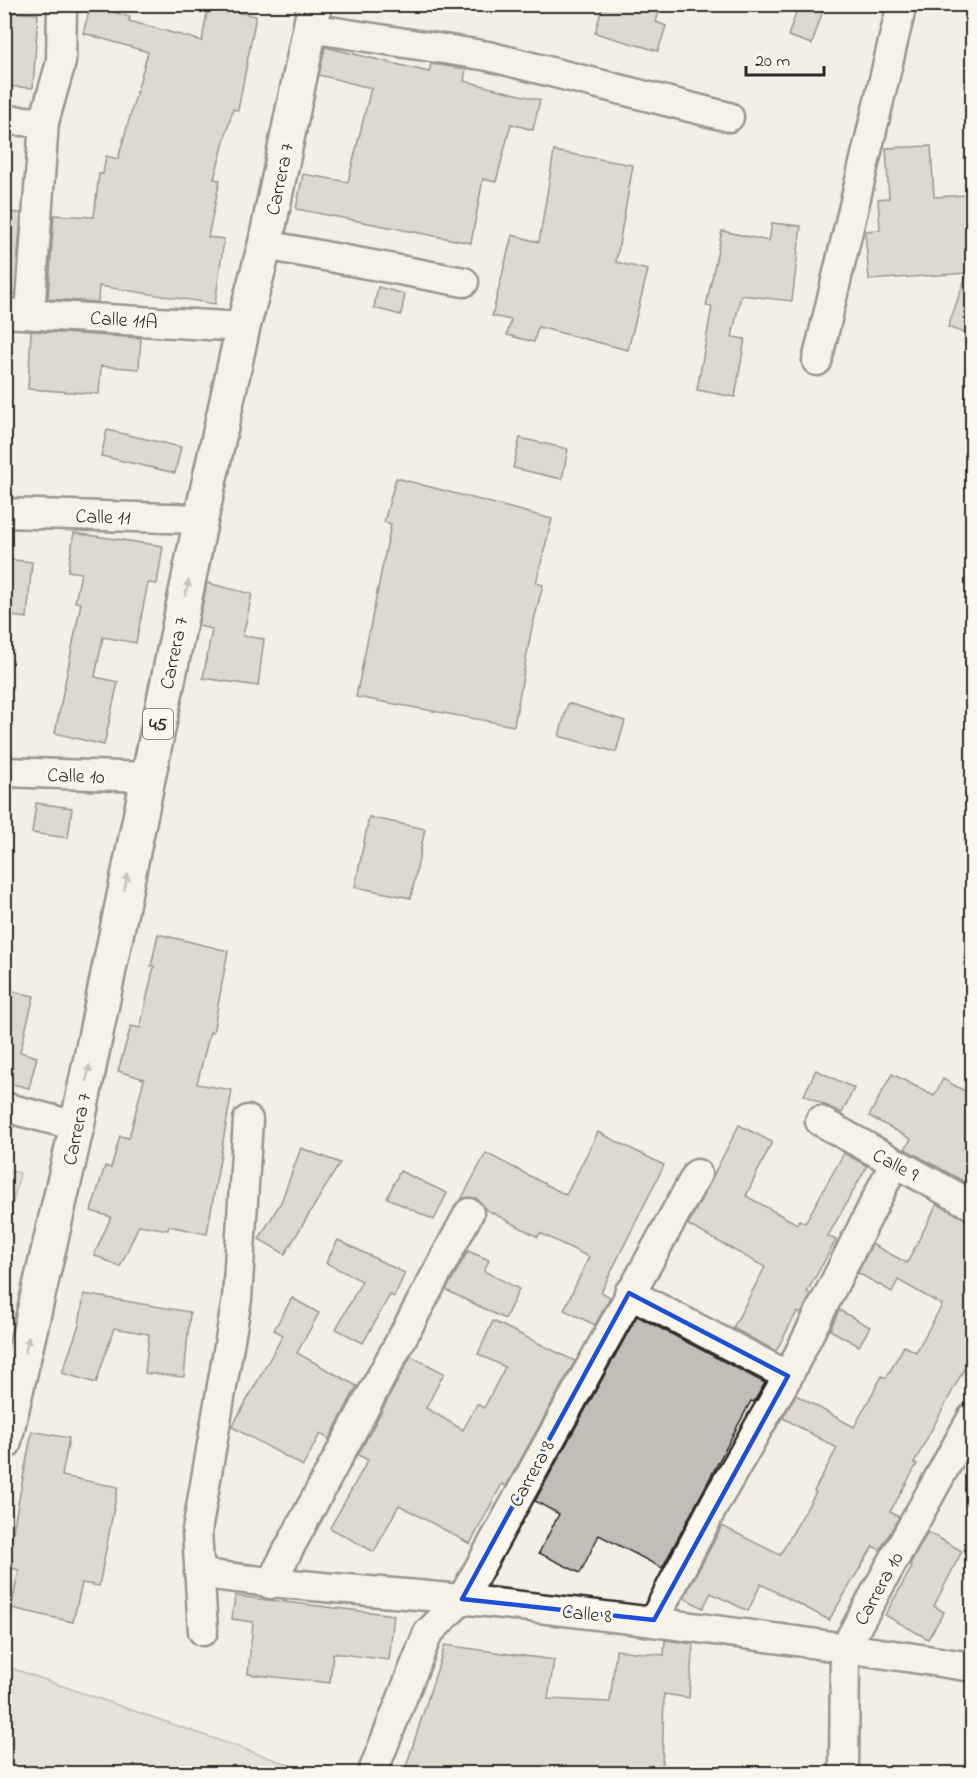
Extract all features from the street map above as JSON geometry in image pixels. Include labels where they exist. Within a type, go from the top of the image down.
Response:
[{"type":"main road","name":"Carrera 7","points":[[4,1443],[77,1126],[201,519],[243,327],[265,245],[312,16]]},
{"type":"street","points":[[17,313],[44,122],[61,62],[62,4]]},
{"type":"street","points":[[817,361],[902,4]]},
{"type":"street","points":[[312,16],[488,56],[729,117]]},
{"type":"street","points":[[4,120],[44,122]]},
{"type":"street","points":[[265,245],[464,282]]},
{"type":"street","name":"Calle 11A","points":[[17,313],[243,327]]},
{"type":"street","name":"Calle 11","points":[[4,513],[201,519]]},
{"type":"street","name":"Calle 10","points":[[4,772],[147,777]]},
{"type":"street","points":[[4,1107],[77,1126]]},
{"type":"street","points":[[203,1631],[197,1531],[237,1299],[248,1120]]},
{"type":"street","name":"Calle 9","points":[[820,1121],[894,1164],[972,1205]]},
{"type":"street","points":[[654,1620],[715,1503],[788,1376],[894,1164]]},
{"type":"street","name":"Carrera 8","points":[[372,1773],[428,1633],[462,1599],[629,1293],[697,1174]]},
{"type":"street","points":[[270,1584],[469,1213]]},
{"type":"street","points":[[629,1293],[788,1376]]},
{"type":"street","name":"Carrera 10","points":[[844,1773],[845,1647],[972,1418]]},
{"type":"street","name":"Calle 8","points":[[199,1573],[270,1584],[462,1599],[654,1620],[972,1667]]},
{"type":"highlighted area","points":[[629,1293],[788,1376],[654,1620],[462,1599]]},
{"type":"shaded area","points":[[4,1170],[20,1173],[5,1234]]},
{"type":"shaded area","points":[[5,1666],[313,1773],[5,1773]]},
{"type":"building","points":[[603,4],[661,4],[656,22],[666,26],[658,51],[595,33]]},
{"type":"building","points":[[799,4],[825,4],[812,44],[788,36]]},
{"type":"building","points":[[91,5],[130,17],[129,21],[202,41],[208,6],[256,16],[238,110],[233,109],[214,179],[220,180],[208,237],[224,239],[215,304],[99,286],[98,302],[48,299],[54,215],[94,217],[99,174],[103,174],[106,156],[118,159],[148,52],[83,33]]},
{"type":"building","points":[[4,12],[38,14],[33,88],[4,86]]},
{"type":"building","points":[[325,47],[429,72],[431,64],[466,69],[464,81],[540,100],[533,130],[511,124],[496,182],[483,179],[471,243],[296,209],[303,174],[348,182],[371,88],[319,75]]},
{"type":"building","points":[[931,146],[934,197],[966,195],[967,224],[972,223],[972,336],[948,327],[967,273],[869,280],[865,231],[880,230],[878,199],[889,198],[886,148]]},
{"type":"building","points":[[554,151],[633,165],[616,262],[648,270],[628,350],[538,327],[534,342],[507,335],[511,320],[492,316],[512,235],[539,242]]},
{"type":"building","points":[[4,212],[21,213],[15,294],[4,294]]},
{"type":"building","points":[[772,223],[801,226],[792,301],[741,295],[732,337],[745,339],[735,397],[697,390],[712,307],[706,306],[722,231],[769,241]]},
{"type":"building","points":[[378,287],[405,294],[401,315],[374,308]]},
{"type":"building","points":[[31,331],[141,338],[139,369],[101,366],[99,394],[28,389]]},
{"type":"building","points":[[107,430],[181,447],[175,473],[101,456]]},
{"type":"building","points":[[520,438],[568,449],[562,479],[513,468]]},
{"type":"building","points":[[396,478],[552,519],[536,583],[543,585],[531,632],[514,726],[356,697],[391,524],[384,522]]},
{"type":"building","points":[[74,533],[163,546],[157,584],[148,583],[136,643],[103,637],[95,677],[118,682],[104,745],[55,733],[81,603],[75,602],[81,573],[68,571]]},
{"type":"building","points":[[4,559],[32,562],[27,618],[4,615]]},
{"type":"building","points":[[207,583],[252,594],[243,636],[264,639],[258,686],[203,678],[212,629],[198,626]]},
{"type":"building","points":[[568,703],[625,721],[616,752],[559,736]]},
{"type":"building","points":[[36,803],[72,808],[68,838],[32,833]]},
{"type":"building","points":[[369,817],[425,829],[411,898],[355,887]]},
{"type":"building","points":[[158,934],[228,951],[213,1033],[210,1032],[197,1084],[232,1090],[207,1234],[169,1226],[168,1230],[139,1225],[120,1267],[94,1255],[111,1217],[91,1211],[105,1166],[111,1168],[120,1136],[129,1138],[144,1079],[118,1071],[131,1026],[140,1028],[154,966],[151,966]]},
{"type":"building","points":[[9,990],[34,996],[20,1052],[37,1057],[29,1088],[4,1082],[4,1005]]},
{"type":"building","points":[[816,1070],[854,1088],[842,1113],[804,1095]]},
{"type":"building","points":[[892,1074],[934,1096],[943,1079],[972,1095],[972,1186],[905,1149],[911,1139],[869,1116]]},
{"type":"building","points":[[739,1125],[772,1142],[746,1196],[797,1224],[799,1220],[805,1223],[844,1153],[867,1166],[828,1236],[836,1240],[807,1292],[811,1294],[801,1314],[797,1312],[776,1351],[733,1328],[765,1267],[688,1225]]},
{"type":"building","points":[[598,1132],[664,1165],[601,1292],[610,1297],[595,1325],[564,1310],[589,1257],[540,1233],[538,1237],[485,1209],[476,1198],[462,1198],[486,1153],[566,1195]]},
{"type":"building","points":[[301,1148],[340,1163],[285,1254],[259,1239],[281,1202]]},
{"type":"building","points":[[400,1171],[447,1193],[434,1220],[387,1198]]},
{"type":"building","points":[[937,1204],[972,1221],[972,1354],[914,1463],[917,1464],[890,1512],[899,1517],[880,1550],[873,1546],[829,1620],[761,1584],[748,1611],[711,1593],[703,1608],[684,1598],[722,1526],[780,1555],[816,1492],[814,1491],[837,1448],[783,1418],[796,1395],[854,1427],[882,1376],[886,1378],[904,1346],[916,1352],[942,1305],[898,1280],[892,1292],[858,1273],[872,1244],[907,1263]]},
{"type":"building","points":[[338,1240],[405,1273],[394,1297],[390,1295],[363,1343],[336,1329],[362,1281],[326,1263]]},
{"type":"building","points":[[468,1251],[489,1260],[484,1271],[519,1289],[505,1319],[446,1290]]},
{"type":"building","points":[[84,1294],[190,1312],[184,1377],[145,1373],[149,1334],[114,1328],[96,1383],[62,1373],[79,1325]]},
{"type":"building","points":[[292,1298],[319,1313],[297,1353],[357,1386],[329,1439],[320,1434],[303,1466],[232,1427],[283,1335],[274,1330]]},
{"type":"building","points":[[839,1310],[870,1327],[859,1346],[830,1330]]},
{"type":"building","points":[[637,1316],[765,1383],[754,1402],[751,1401],[662,1568],[599,1535],[580,1573],[539,1553],[559,1514],[535,1501]]},
{"type":"building","points":[[493,1321],[575,1361],[506,1486],[502,1484],[470,1544],[399,1505],[374,1552],[330,1528],[368,1460],[358,1455],[411,1356],[444,1373],[426,1408],[463,1430],[477,1404],[484,1408],[505,1367],[478,1354]]},
{"type":"building","points":[[32,1431],[69,1438],[62,1476],[118,1487],[99,1586],[82,1583],[73,1622],[11,1608],[19,1570],[6,1567]]},
{"type":"building","points":[[928,1532],[962,1551],[934,1606],[944,1612],[928,1639],[885,1615],[912,1567],[910,1565]]},
{"type":"building","points":[[235,1596],[394,1615],[389,1660],[333,1653],[330,1683],[248,1674],[253,1622],[232,1619]]},
{"type":"building","points":[[665,1640],[693,1644],[689,1698],[664,1694],[662,1773],[404,1773],[445,1645],[554,1660],[548,1699],[610,1702],[616,1650],[664,1655]]}]
